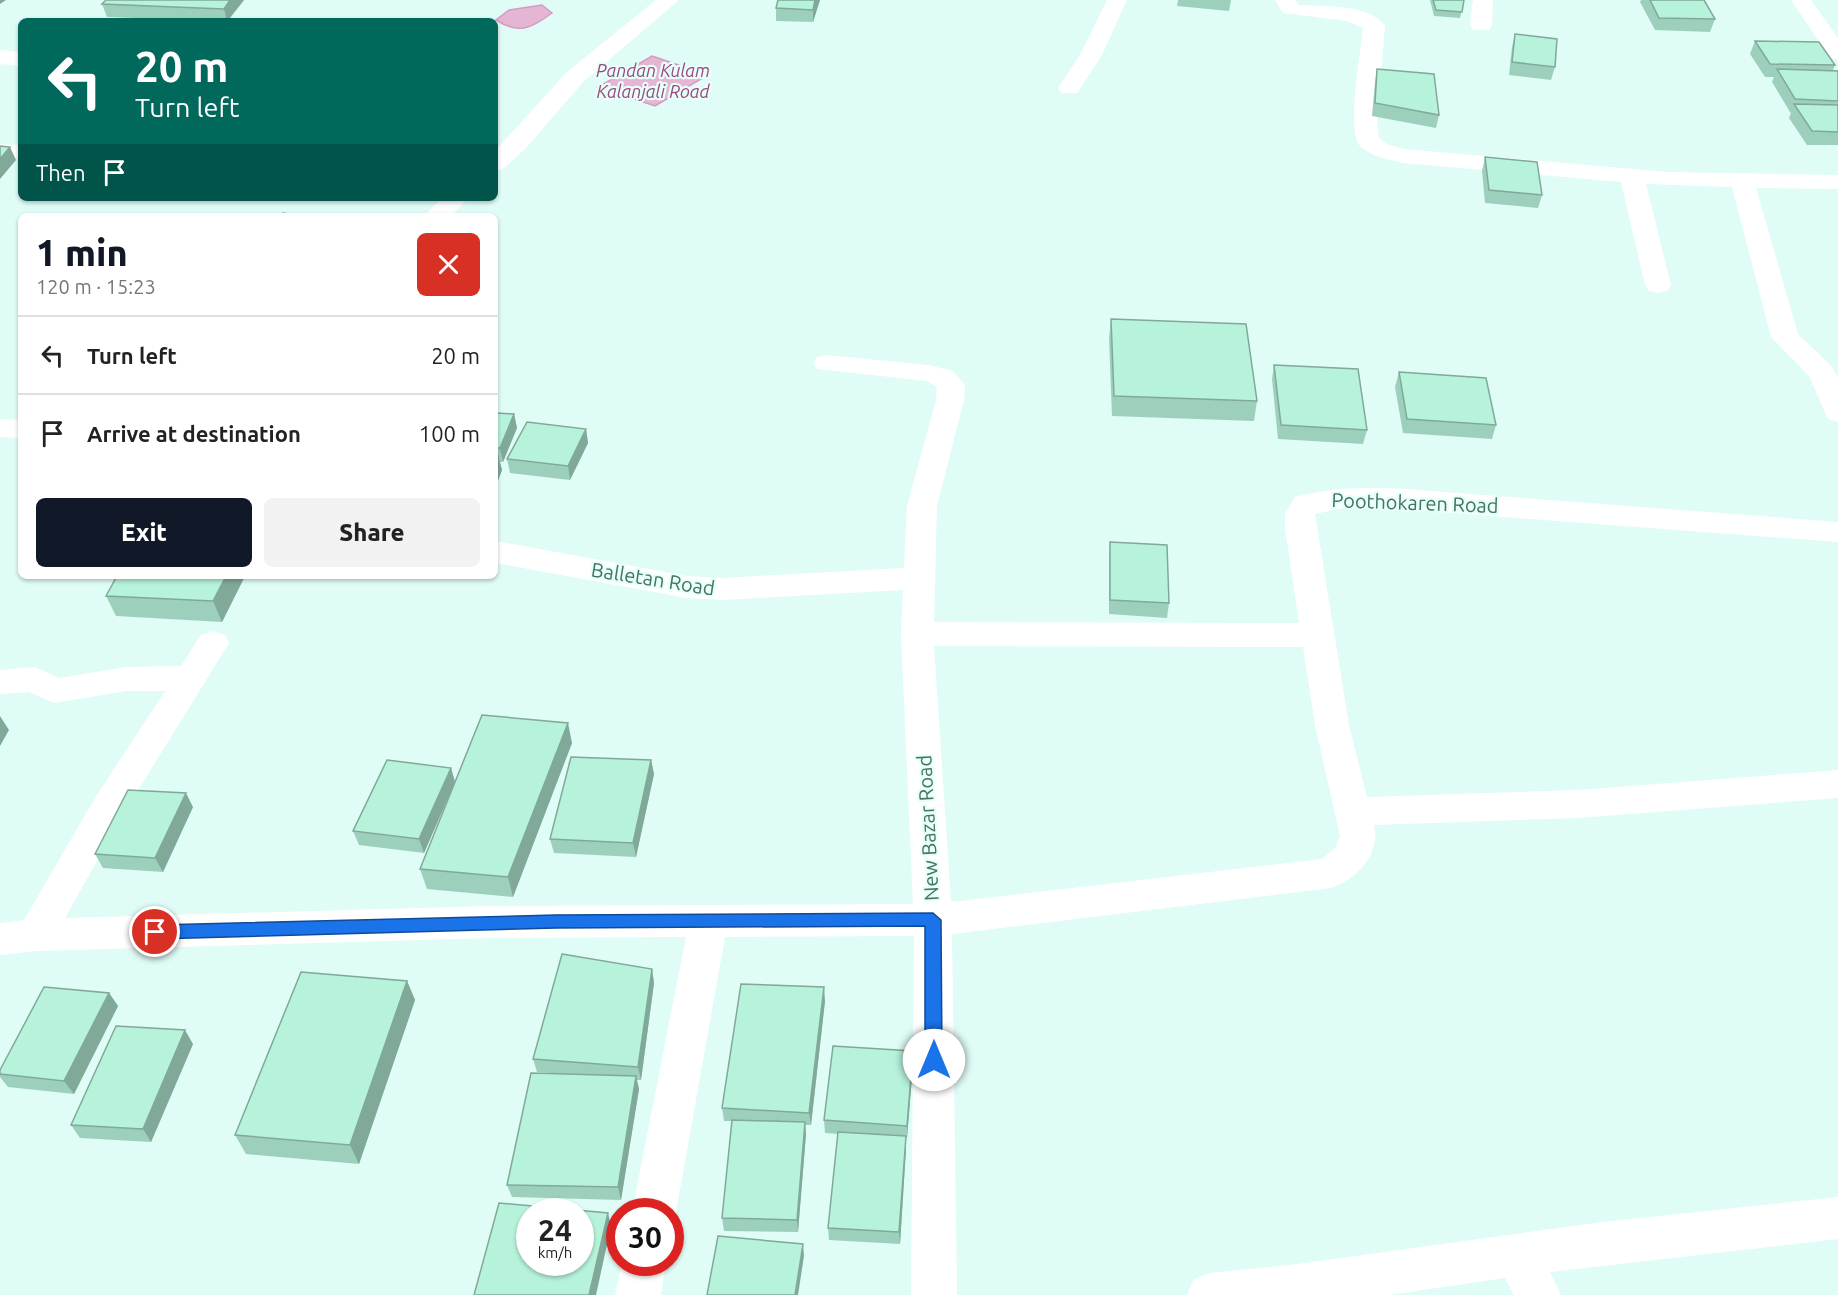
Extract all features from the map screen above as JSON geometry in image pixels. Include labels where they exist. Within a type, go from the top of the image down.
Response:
[{"type":"street","points":[[498,161],[517,144],[576,76],[669,0]]},
{"type":"street","points":[[1069,88],[1091,55],[1117,0]]},
{"type":"street","points":[[1285,0],[1290,9],[1358,17],[1369,20],[1374,26],[1365,124],[1368,141],[1381,150],[1403,156],[1632,177],[1838,182]]},
{"type":"street","points":[[1481,24],[1483,0]]},
{"type":"street","points":[[1801,0],[1838,53]]},
{"type":"street","points":[[0,57],[18,59]]},
{"type":"street","points":[[0,152],[18,152]]},
{"type":"street","points":[[1632,177],[1658,285]]},
{"type":"street","points":[[1742,180],[1785,337],[1822,373],[1838,413]]},
{"type":"street","points":[[440,213],[454,201]]},
{"type":"street","name":"New Bazar Road","points":[[827,363],[928,373],[943,376],[951,385],[950,400],[922,506],[917,634],[933,920],[934,1295]]},
{"type":"street","points":[[0,428],[18,429]]},
{"type":"street","name":"Poothokaren Road","points":[[933,920],[1330,873],[1350,857],[1358,836],[1332,725],[1300,528],[1300,514],[1306,504],[1327,498],[1610,512],[1838,532]]},
{"type":"street","name":"Balletan Road","points":[[498,553],[699,588],[757,589],[919,578]]},
{"type":"street","points":[[917,634],[1317,635]]},
{"type":"street","points":[[18,937],[108,808],[213,643]]},
{"type":"street","points":[[0,682],[35,679],[54,691],[127,679],[190,678]]},
{"type":"street","points":[[1351,812],[1578,804],[1838,784]]},
{"type":"street","points":[[657,1198],[709,919]]},
{"type":"street","points":[[18,937],[490,922],[709,919],[933,920]]},
{"type":"street","points":[[1210,1295],[1290,1287],[1602,1243],[1838,1218]]},
{"type":"street","points":[[1516,1255],[1538,1295]]},
{"type":"street","points":[[638,1295],[642,1276]]},
{"type":"water","points":[[542,5],[552,13],[532,26],[519,28],[498,21],[498,18],[509,10]]},
{"type":"water","name":"Pandan Kulam Kalanjali Road","points":[[652,56],[708,75],[655,106],[598,87]]},
{"type":"building","points":[[106,0],[230,0],[224,9],[102,4]]},
{"type":"building","points":[[778,0],[815,0],[813,10],[776,8]]},
{"type":"building","points":[[1433,0],[1464,0],[1462,12],[1436,10]]},
{"type":"building","points":[[1650,0],[1704,0],[1715,19],[1659,18]]},
{"type":"building","points":[[1515,34],[1557,39],[1555,67],[1512,62]]},
{"type":"building","points":[[1755,41],[1819,42],[1835,65],[1770,64]]},
{"type":"building","points":[[1377,69],[1434,74],[1439,115],[1375,103]]},
{"type":"building","points":[[1777,69],[1838,71],[1838,101],[1795,99]]},
{"type":"building","points":[[1794,104],[1838,105],[1838,132],[1812,131]]},
{"type":"building","points":[[0,146],[10,147],[0,159]]},
{"type":"building","points":[[1485,157],[1537,162],[1542,195],[1489,190]]},
{"type":"building","points":[[1111,319],[1246,324],[1257,401],[1114,396]]},
{"type":"building","points":[[1274,365],[1358,369],[1367,430],[1281,425]]},
{"type":"building","points":[[1399,372],[1486,378],[1496,425],[1407,419]]},
{"type":"building","points":[[498,413],[514,414],[500,448],[498,448]]},
{"type":"building","points":[[527,422],[586,429],[568,466],[507,459]]},
{"type":"building","points":[[1110,542],[1167,545],[1169,603],[1110,600]]},
{"type":"building","points":[[115,579],[224,579],[213,601],[106,596]]},
{"type":"building","points":[[482,715],[568,723],[508,877],[420,869]]},
{"type":"building","points":[[571,757],[651,760],[633,843],[550,839]]},
{"type":"building","points":[[387,760],[451,768],[419,839],[353,831]]},
{"type":"building","points":[[128,790],[186,793],[155,858],[95,854]]},
{"type":"building","points":[[562,954],[652,969],[638,1067],[533,1059]]},
{"type":"building","points":[[301,972],[407,981],[350,1145],[235,1135]]},
{"type":"building","points":[[741,984],[824,987],[809,1113],[722,1108]]},
{"type":"building","points":[[44,987],[109,993],[64,1081],[0,1074],[0,1070]]},
{"type":"building","points":[[116,1026],[185,1030],[143,1129],[71,1125]]},
{"type":"building","points":[[833,1046],[913,1051],[907,1126],[824,1120]]},
{"type":"building","points":[[531,1073],[636,1076],[618,1187],[507,1185]]},
{"type":"building","points":[[732,1120],[805,1122],[797,1220],[722,1218]]},
{"type":"building","points":[[838,1132],[906,1136],[899,1232],[828,1228]]},
{"type":"building","points":[[499,1203],[516,1205],[516,1276],[593,1276],[589,1295],[474,1295]]},
{"type":"building","points":[[594,1212],[606,1213],[594,1273]]},
{"type":"building","points":[[718,1236],[803,1244],[795,1295],[707,1295]]},
{"type":"route","points":[[155,932],[556,921],[933,920],[934,1060]]}]
